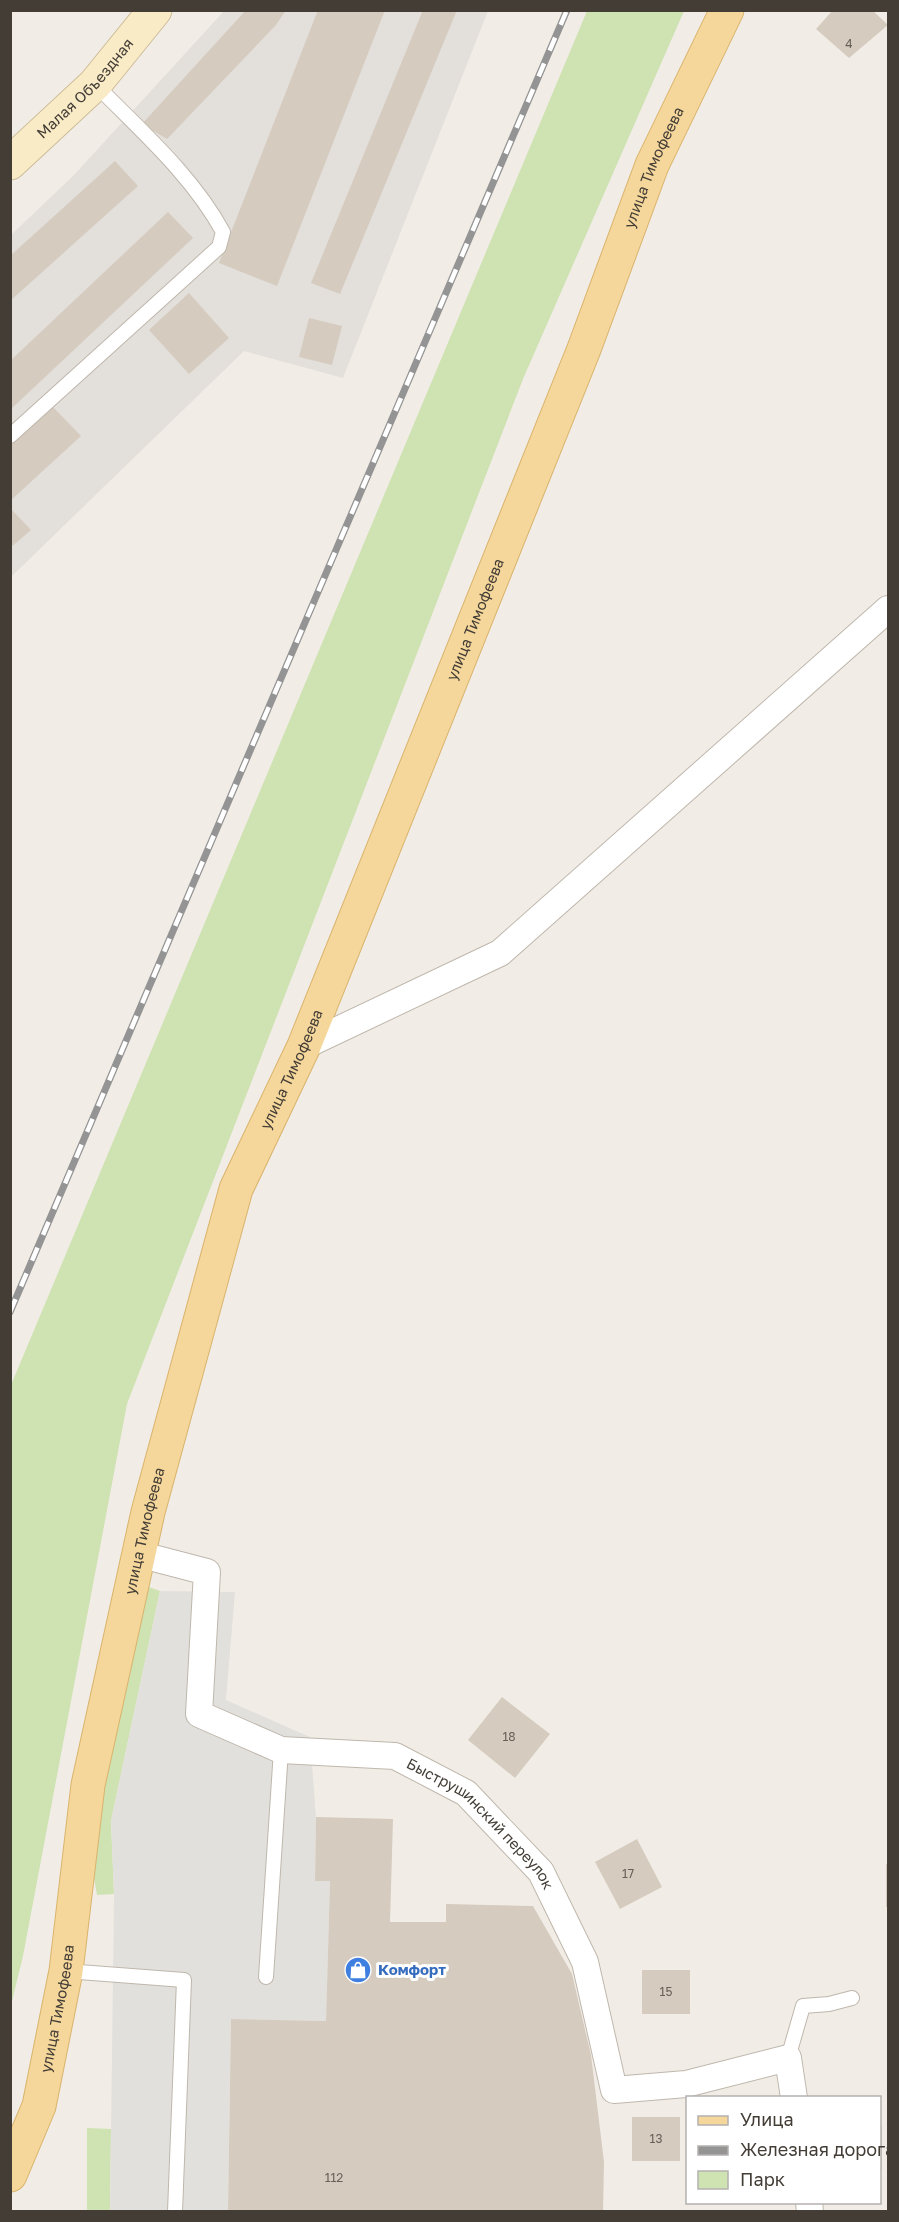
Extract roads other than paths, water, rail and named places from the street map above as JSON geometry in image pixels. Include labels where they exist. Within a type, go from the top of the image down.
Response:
[{"type":"main road","name":"Малая Объездная","points":[[10,163],[95,84],[156,10]]},
{"type":"main road","name":"улица Тимофеева","points":[[10,2175],[39,2106],[66,1971],[88,1785],[138,1554],[236,1189],[304,1046],[580,360],[652,165],[727,10]]},
{"type":"street","points":[[304,1046],[500,953],[888,609]]},
{"type":"street","name":"Быструшинский переулок","points":[[138,1554],[207,1572],[199,1713],[281,1750],[395,1756],[466,1794],[541,1872],[585,1962],[614,2090],[686,2084],[788,2058]]},
{"type":"street","points":[[788,2058],[794,2096]]},
{"type":"lane","points":[[10,436],[219,247],[223,232],[210,208],[176,167],[95,84]]},
{"type":"lane","points":[[266,1977],[281,1750]]},
{"type":"lane","points":[[66,1971],[184,1980],[175,2211]]},
{"type":"lane","points":[[788,2058],[803,2006],[830,2004],[852,1998]]},
{"type":"railway","points":[[10,1312],[567,10]]},
{"type":"place","name":"Комфорт","points":[[358,1970]]}]
